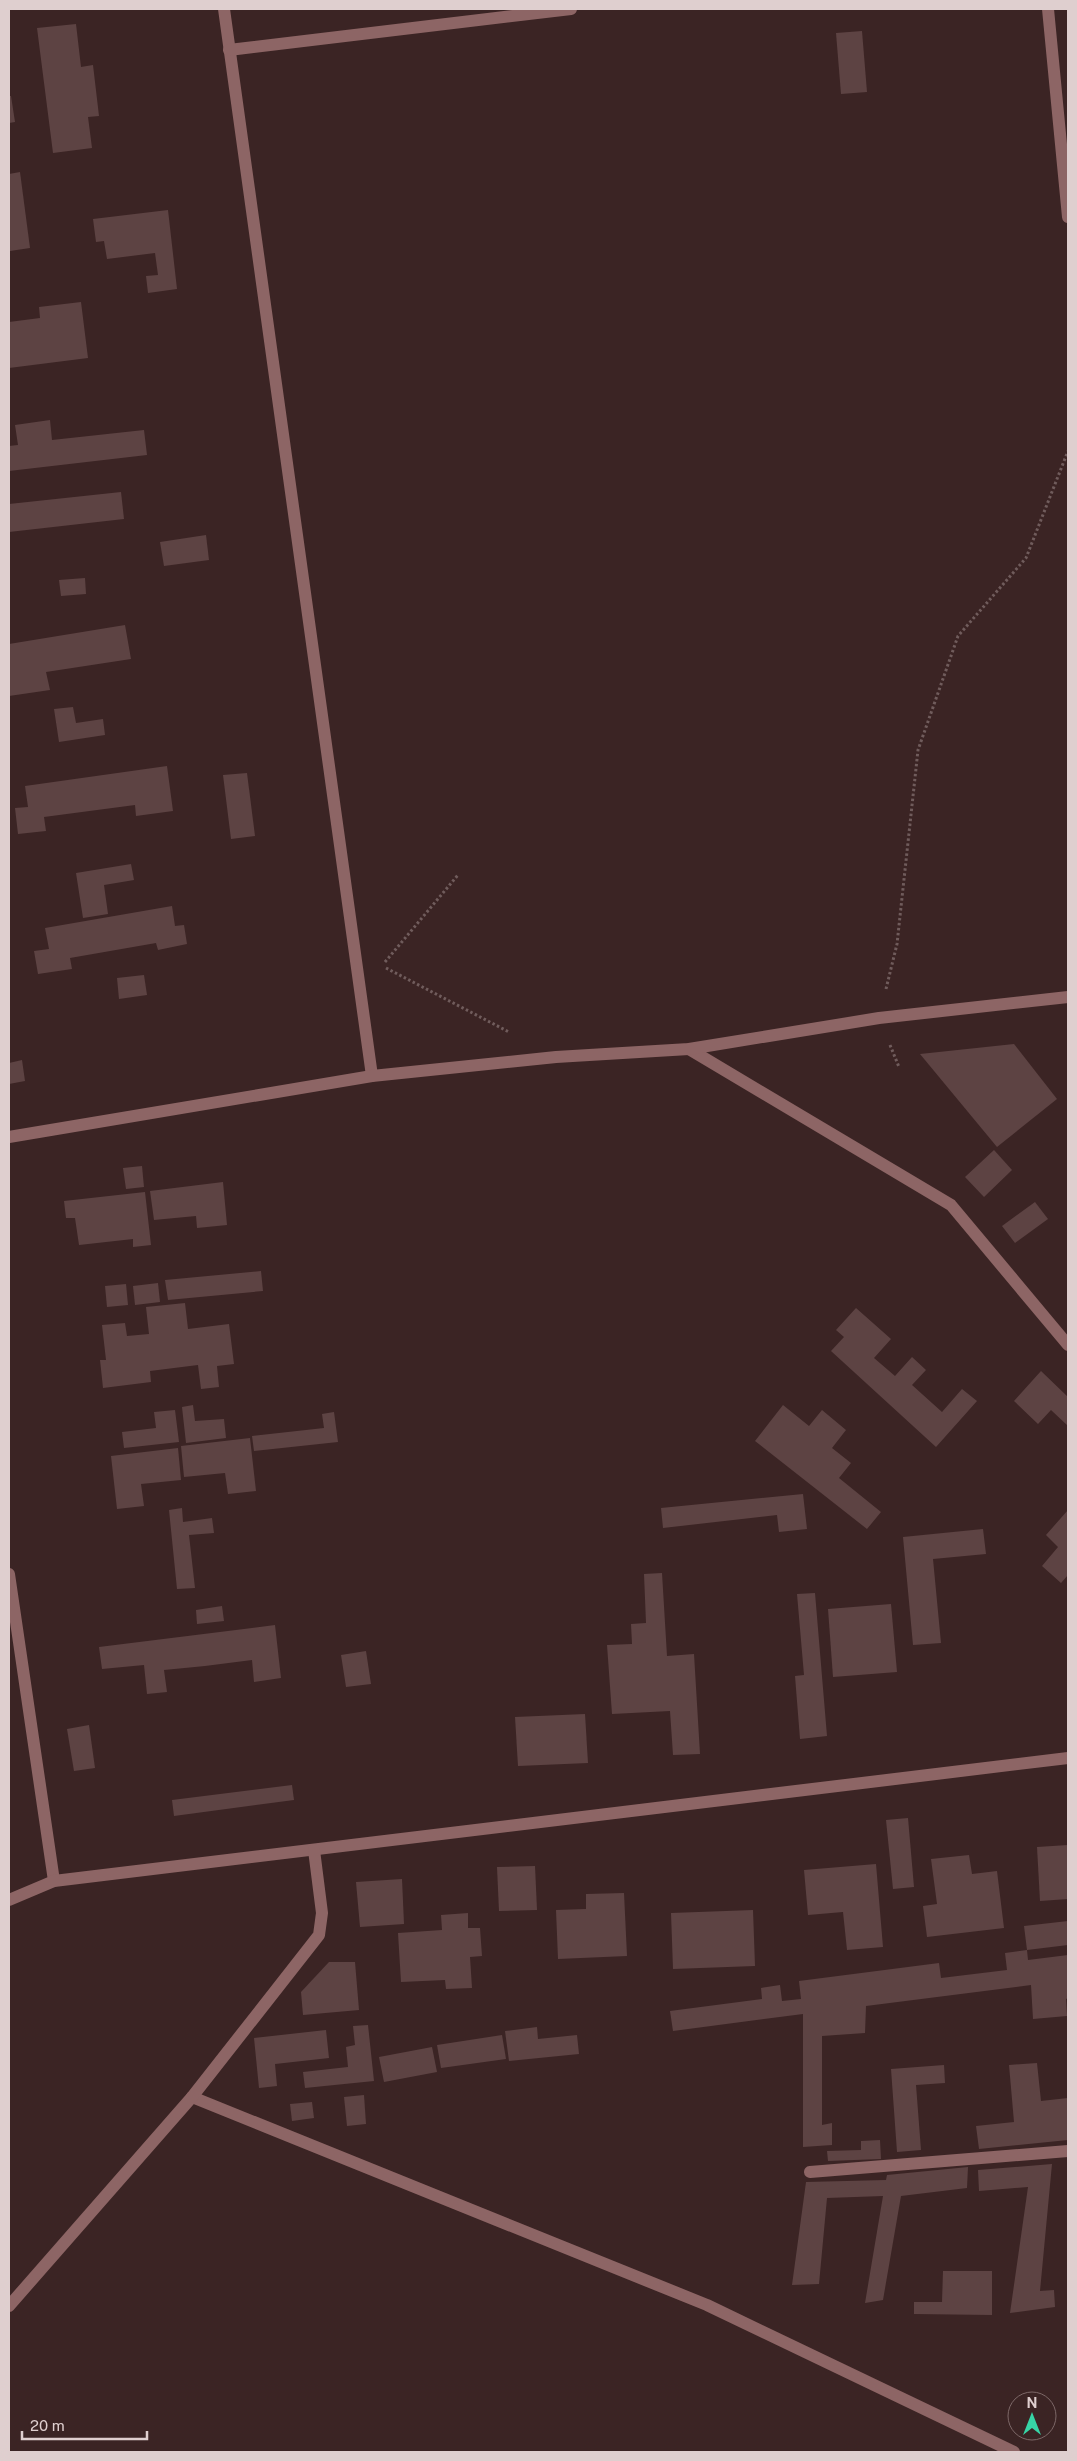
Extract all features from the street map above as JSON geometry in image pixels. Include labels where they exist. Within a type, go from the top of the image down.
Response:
[{"type":"street","points":[[224,9],[372,1076]]},
{"type":"street","points":[[229,50],[572,9]]},
{"type":"street","points":[[1048,9],[1068,217]]},
{"type":"street","points":[[9,1138],[372,1076],[556,1057],[689,1049],[879,1018],[1068,997]]},
{"type":"street","points":[[689,1049],[952,1205],[1068,1345]]},
{"type":"street","points":[[9,1574],[54,1881]]},
{"type":"street","points":[[9,1900],[54,1881],[1068,1758]]},
{"type":"street","points":[[9,2306],[192,2097],[319,1935],[322,1913],[314,1850]]},
{"type":"street","points":[[192,2097],[707,2305],[1014,2452]]},
{"type":"street","points":[[810,2172],[1068,2151]]},
{"type":"path","points":[[879,1018],[897,944],[918,750],[958,636],[1026,558],[1068,451]]},
{"type":"path","points":[[458,875],[382,966],[512,1034]]},
{"type":"building","points":[[76,24],[81,67],[93,65],[99,116],[88,117],[92,148],[53,153],[37,28]]},
{"type":"building","points":[[862,31],[867,92],[841,94],[836,33]]},
{"type":"building","points":[[9,96],[11,96],[15,122],[9,123]]},
{"type":"building","points":[[20,172],[30,248],[10,251],[9,174]]},
{"type":"building","points":[[168,210],[177,289],[148,293],[146,276],[158,275],[155,253],[107,259],[104,241],[96,242],[93,219]]},
{"type":"building","points":[[81,302],[88,358],[9,368],[9,322],[40,318],[39,307]]},
{"type":"building","points":[[50,420],[52,440],[144,430],[147,455],[9,471],[9,446],[18,445],[15,425]]},
{"type":"building","points":[[121,492],[124,519],[9,532],[9,504]]},
{"type":"building","points":[[206,535],[209,560],[164,566],[160,542]]},
{"type":"building","points":[[85,578],[86,594],[61,596],[59,580]]},
{"type":"building","points":[[125,625],[131,659],[46,672],[50,690],[9,696],[9,644]]},
{"type":"building","points":[[73,707],[76,723],[103,719],[105,735],[59,742],[54,709]]},
{"type":"building","points":[[167,766],[173,811],[136,816],[135,805],[44,817],[46,831],[18,834],[15,808],[28,807],[25,786]]},
{"type":"building","points":[[247,773],[255,836],[231,839],[223,775]]},
{"type":"building","points":[[131,864],[134,880],[104,885],[108,914],[83,918],[76,873]]},
{"type":"building","points":[[172,906],[175,926],[184,925],[187,944],[158,950],[156,943],[70,958],[72,969],[38,974],[34,951],[49,949],[45,928]]},
{"type":"building","points":[[144,975],[147,995],[119,999],[117,978]]},
{"type":"building","points":[[1014,1044],[1057,1099],[997,1147],[920,1054]]},
{"type":"building","points":[[22,1060],[25,1081],[9,1084],[9,1063]]},
{"type":"building","points":[[994,1150],[1012,1170],[984,1197],[965,1177]]},
{"type":"building","points":[[142,1166],[144,1187],[126,1189],[123,1168]]},
{"type":"building","points":[[223,1182],[227,1225],[197,1228],[196,1216],[154,1220],[150,1191]]},
{"type":"building","points":[[145,1192],[151,1245],[133,1247],[133,1239],[79,1245],[75,1218],[66,1218],[64,1201]]},
{"type":"building","points":[[1035,1202],[1048,1219],[1015,1243],[1002,1226]]},
{"type":"building","points":[[261,1271],[263,1291],[168,1300],[165,1280]]},
{"type":"building","points":[[158,1283],[160,1302],[135,1305],[133,1286]]},
{"type":"building","points":[[126,1284],[128,1305],[107,1307],[105,1286]]},
{"type":"building","points":[[185,1303],[188,1329],[229,1324],[234,1364],[217,1366],[219,1387],[201,1389],[198,1365],[150,1371],[151,1382],[103,1388],[100,1360],[106,1360],[102,1325],[125,1323],[127,1336],[149,1334],[146,1307]]},
{"type":"building","points":[[856,1308],[891,1339],[874,1358],[895,1376],[912,1357],[926,1370],[912,1385],[942,1412],[962,1389],[977,1401],[936,1447],[831,1351],[844,1337],[836,1330]]},
{"type":"building","points":[[1041,1371],[1068,1397],[1068,1426],[1051,1410],[1038,1424],[1014,1401]]},
{"type":"building","points":[[193,1405],[195,1421],[224,1419],[226,1438],[186,1443],[182,1407]]},
{"type":"building","points":[[783,1405],[809,1426],[822,1410],[846,1430],[832,1448],[851,1463],[839,1478],[881,1512],[867,1529],[755,1441]]},
{"type":"building","points":[[175,1410],[179,1442],[124,1448],[122,1432],[156,1428],[154,1412]]},
{"type":"building","points":[[334,1412],[338,1442],[254,1451],[252,1436],[324,1428],[322,1414]]},
{"type":"building","points":[[250,1438],[256,1491],[228,1494],[225,1473],[184,1477],[181,1446]]},
{"type":"building","points":[[178,1448],[181,1480],[141,1484],[144,1506],[117,1509],[111,1456]]},
{"type":"building","points":[[803,1494],[807,1529],[779,1532],[777,1515],[663,1528],[661,1508]]},
{"type":"building","points":[[182,1508],[183,1522],[212,1518],[214,1533],[189,1535],[195,1588],[177,1589],[169,1510]]},
{"type":"building","points":[[1068,1510],[1068,1575],[1061,1583],[1042,1566],[1058,1547],[1046,1535]]},
{"type":"building","points":[[983,1529],[986,1554],[933,1559],[941,1643],[913,1645],[903,1537]]},
{"type":"building","points":[[662,1573],[667,1656],[694,1654],[700,1754],[673,1755],[670,1711],[612,1714],[607,1645],[632,1644],[631,1624],[646,1623],[644,1574]]},
{"type":"building","points":[[815,1593],[827,1736],[800,1739],[795,1676],[804,1675],[797,1594]]},
{"type":"building","points":[[891,1604],[897,1672],[833,1677],[828,1609]]},
{"type":"building","points":[[222,1606],[224,1621],[197,1624],[196,1610]]},
{"type":"building","points":[[275,1625],[281,1678],[254,1682],[252,1660],[164,1670],[167,1692],[147,1694],[144,1665],[102,1669],[99,1647]]},
{"type":"building","points":[[366,1651],[371,1684],[346,1687],[341,1655]]},
{"type":"building","points":[[585,1714],[588,1763],[518,1766],[515,1717]]},
{"type":"building","points":[[89,1725],[95,1768],[74,1771],[67,1729]]},
{"type":"building","points":[[292,1785],[294,1800],[174,1816],[172,1800]]},
{"type":"building","points":[[908,1818],[914,1887],[893,1889],[886,1820]]},
{"type":"building","points":[[1068,1845],[1068,1899],[1040,1901],[1037,1847]]},
{"type":"building","points":[[969,1855],[972,1874],[997,1871],[1004,1928],[927,1937],[923,1906],[937,1904],[931,1859]]},
{"type":"building","points":[[876,1864],[883,1947],[847,1950],[843,1912],[808,1915],[804,1870]]},
{"type":"building","points":[[535,1866],[537,1910],[499,1911],[497,1867]]},
{"type":"building","points":[[402,1879],[404,1924],[360,1927],[356,1882]]},
{"type":"building","points":[[624,1893],[627,1956],[558,1959],[556,1910],[586,1909],[586,1894]]},
{"type":"building","points":[[753,1910],[755,1966],[673,1969],[671,1913]]},
{"type":"building","points":[[468,1913],[468,1928],[480,1928],[482,1956],[470,1957],[472,1988],[446,1989],[445,1980],[401,1982],[398,1933],[442,1930],[441,1915]]},
{"type":"building","points":[[1068,1921],[1068,1945],[1027,1950],[1024,1926]]},
{"type":"building","points":[[1027,1950],[1028,1960],[1068,1955],[1067,2016],[1033,2019],[1031,1985],[866,2006],[865,2033],[822,2036],[822,2125],[832,2123],[832,2145],[803,2147],[803,2014],[673,2031],[670,2011],[762,1999],[761,1988],[780,1985],[782,2001],[801,1999],[799,1981],[939,1963],[941,1978],[1007,1970],[1005,1953]]},
{"type":"building","points":[[329,1962],[355,1962],[359,2010],[303,2015],[301,1992]]},
{"type":"building","points":[[368,2025],[374,2081],[305,2088],[303,2072],[348,2067],[346,2047],[355,2045],[353,2026]]},
{"type":"building","points":[[537,2027],[538,2039],[577,2035],[579,2054],[509,2061],[505,2031]]},
{"type":"building","points":[[326,2030],[329,2058],[275,2064],[277,2086],[259,2088],[254,2038]]},
{"type":"building","points":[[502,2035],[506,2059],[441,2068],[437,2045]]},
{"type":"building","points":[[432,2047],[437,2072],[384,2082],[379,2057]]},
{"type":"building","points":[[1037,2063],[1041,2101],[1068,2098],[1068,2140],[979,2149],[976,2126],[1014,2122],[1009,2065]]},
{"type":"building","points":[[944,2065],[945,2083],[916,2085],[921,2150],[897,2152],[891,2069]]},
{"type":"building","points":[[364,2095],[366,2124],[347,2126],[344,2097]]},
{"type":"building","points":[[312,2102],[314,2118],[292,2121],[290,2104]]},
{"type":"building","points":[[880,2140],[881,2159],[828,2161],[827,2151],[861,2150],[861,2141]]},
{"type":"building","points":[[1052,2164],[1040,2291],[1054,2290],[1055,2307],[1010,2313],[1028,2187],[979,2191],[978,2170]]},
{"type":"building","points":[[968,2167],[967,2188],[901,2196],[883,2300],[865,2303],[883,2196],[827,2198],[819,2284],[792,2285],[806,2182],[886,2180],[887,2175]]},
{"type":"building","points":[[943,2271],[992,2271],[992,2315],[914,2314],[914,2302],[942,2302]]}]
